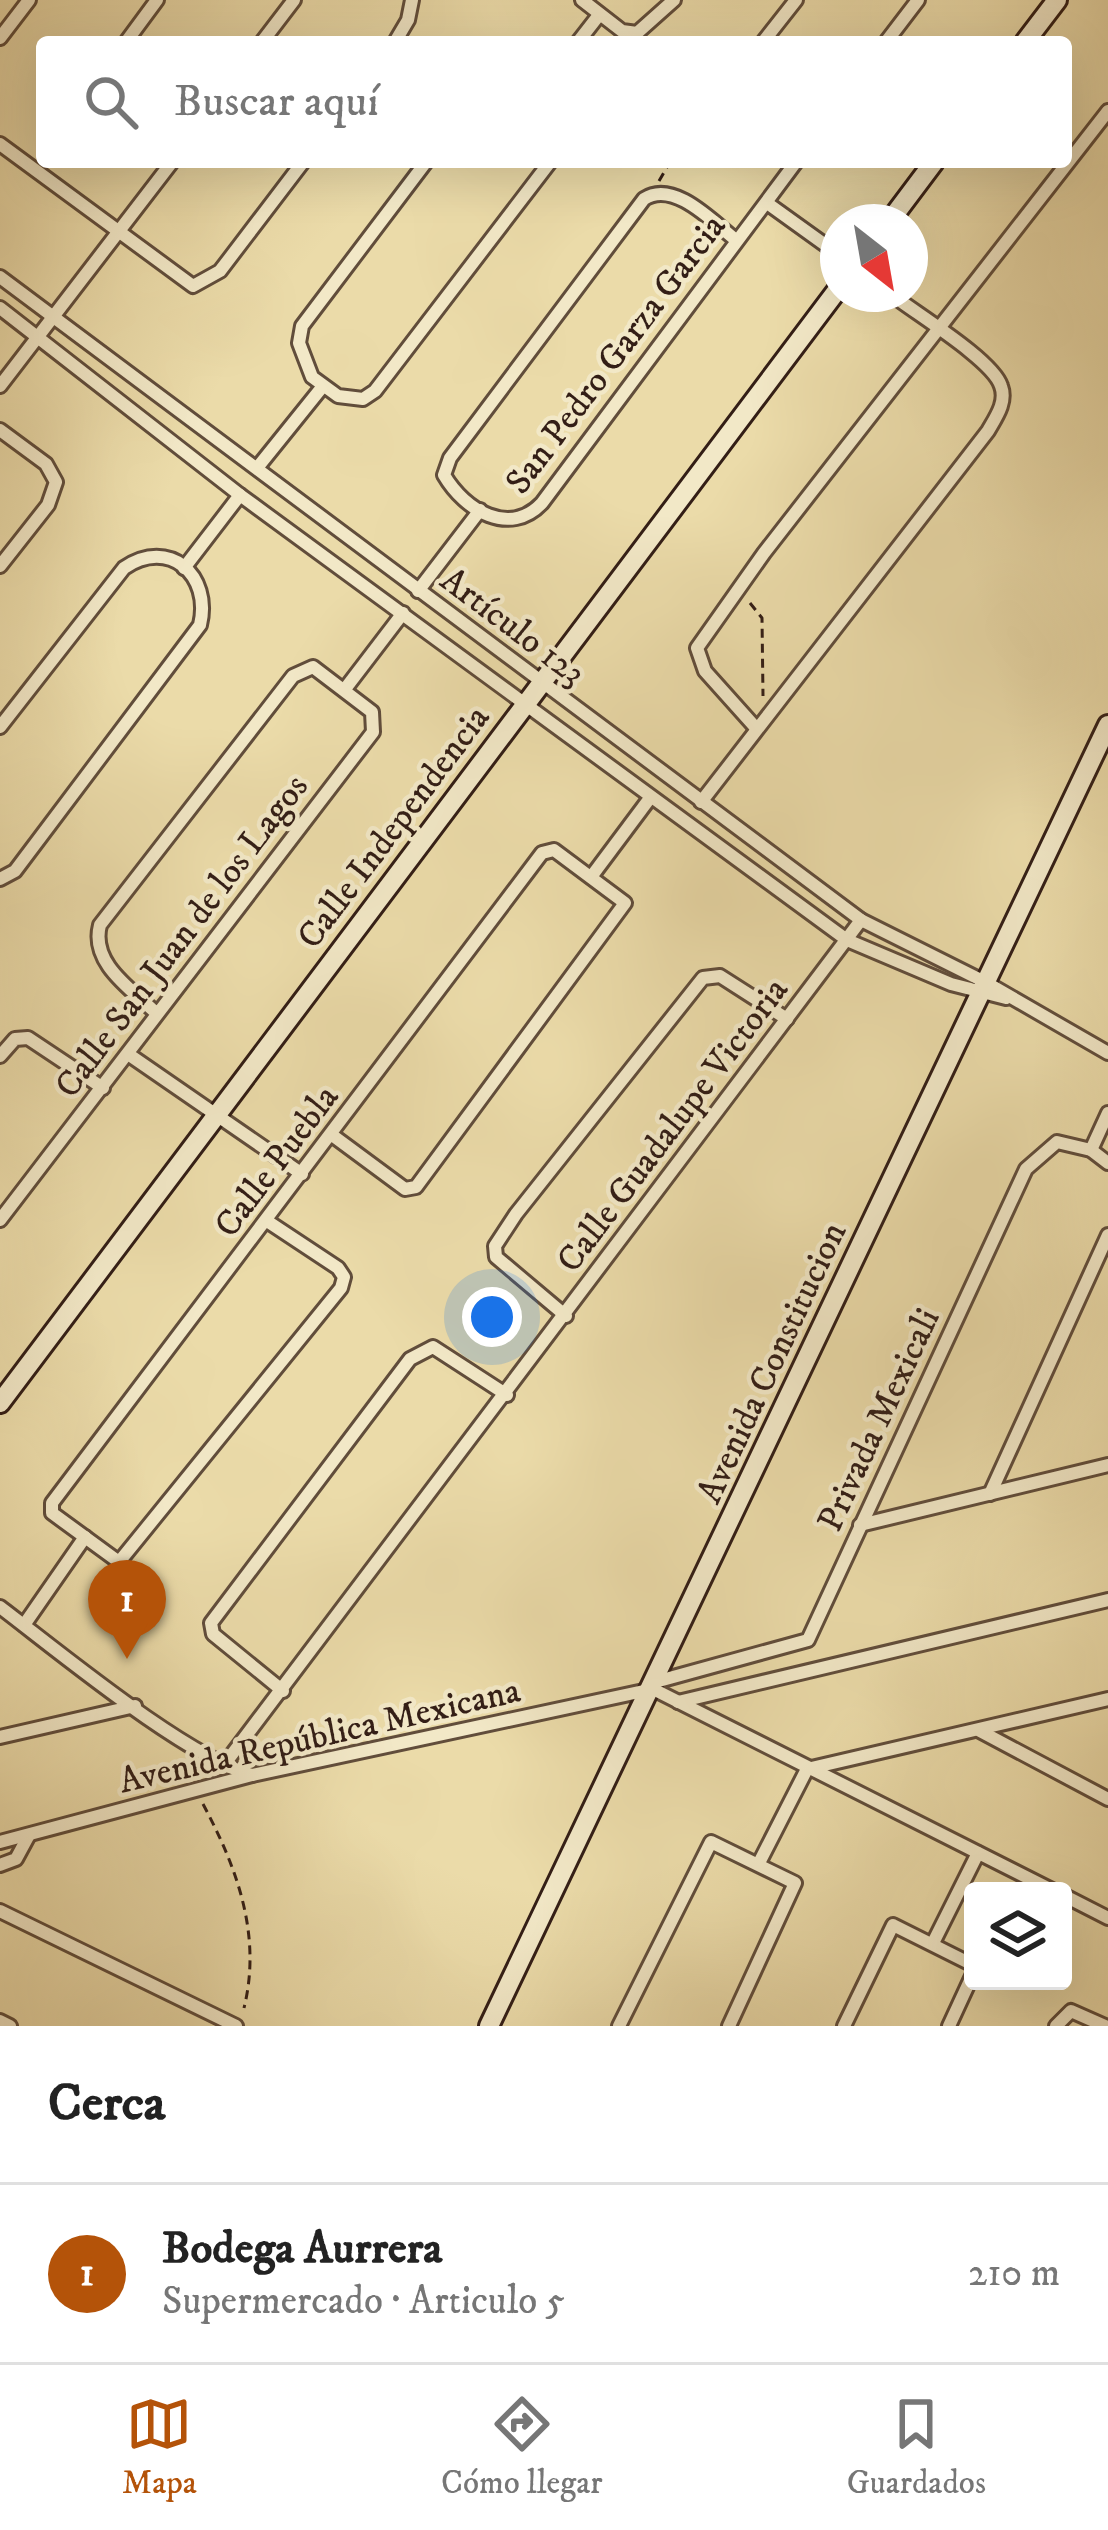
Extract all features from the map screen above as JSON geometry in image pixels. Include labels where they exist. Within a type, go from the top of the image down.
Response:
[{"type":"street","points":[[0,38],[29,0]]},
{"type":"street","points":[[130,36],[157,0]]},
{"type":"street","points":[[266,36],[293,0]]},
{"type":"street","points":[[398,36],[408,20],[412,0]]},
{"type":"street","points":[[582,0],[622,31],[637,32],[674,0]]},
{"type":"street","points":[[769,36],[796,0]]},
{"type":"street","points":[[891,36],[918,0]]},
{"type":"street","points":[[1030,36],[1057,0]]},
{"type":"street","points":[[583,36],[599,15]]},
{"type":"street","points":[[1072,158],[1108,111]]},
{"type":"street","points":[[0,144],[183,282],[203,284],[220,271],[298,168]]},
{"type":"street","points":[[33,167],[36,163]]},
{"type":"street","points":[[0,386],[167,168]]},
{"type":"street","points":[[421,168],[302,326],[303,362],[323,386],[352,400],[375,391],[545,168]]},
{"type":"street","name":"San Pedro Garza Garcia","points":[[418,591],[480,511],[513,522],[532,513],[792,168]]},
{"type":"street","points":[[902,204],[930,168]]},
{"type":"street","points":[[759,724],[705,671],[697,648],[1064,168]]},
{"type":"street","points":[[480,511],[449,484],[445,466],[632,211],[652,193],[682,199],[737,241]]},
{"type":"street","points":[[767,202],[820,241]]},
{"type":"street","name":"Artículo 123","points":[[0,277],[861,920],[982,988]]},
{"type":"street","name":"Artículo 123","points":[[0,308],[240,495],[847,940],[982,988],[1108,1053]]},
{"type":"street","name":"Calle Independencia","points":[[0,1403],[821,312]]},
{"type":"street","points":[[701,802],[988,431],[1003,401],[995,375],[914,312]]},
{"type":"street","points":[[257,468],[323,386]]},
{"type":"street","points":[[0,430],[46,464],[56,482],[48,505],[0,566]]},
{"type":"street","points":[[184,568],[240,495]]},
{"type":"street","points":[[0,727],[124,568],[152,554],[184,568],[202,591],[200,626],[15,871],[0,879]]},
{"type":"street","points":[[155,1012],[104,961],[97,947],[100,926],[292,676],[313,667],[345,689],[403,613]]},
{"type":"street","name":"Calle San Juan de los Lagos","points":[[0,1220],[373,732],[376,717],[345,689]]},
{"type":"street","name":"Avenida Constitucion","points":[[489,2026],[1108,725]]},
{"type":"street","points":[[332,1135],[405,1189],[416,1187],[624,907],[621,898],[590,877],[650,798]]},
{"type":"street","name":"Calle Puebla","points":[[85,1537],[50,1508],[549,850],[590,877]]},
{"type":"street","name":"Calle Guadalupe Victoria","points":[[224,1765],[861,920]]},
{"type":"street","points":[[566,1316],[496,1257],[495,1246],[516,1214],[703,978],[720,976],[787,1019]]},
{"type":"street","points":[[0,1056],[15,1039],[28,1038],[103,1088]]},
{"type":"street","points":[[128,1054],[302,1174]]},
{"type":"street","points":[[1108,1113],[1091,1150],[1108,1162]]},
{"type":"street","name":"Privada Mexicali","points":[[654,1686],[808,1640],[1026,1169],[1057,1142],[1091,1150]]},
{"type":"street","points":[[24,1625],[85,1537],[125,1561],[341,1288],[344,1277],[338,1268],[267,1221]]},
{"type":"street","points":[[990,1493],[1108,1234]]},
{"type":"street","points":[[284,1691],[213,1634],[211,1623],[410,1359],[434,1347],[507,1395]]},
{"type":"street","points":[[860,1526],[1108,1466]]},
{"type":"street","points":[[678,1702],[1108,1600]]},
{"type":"street","points":[[0,1607],[224,1765],[252,1774]]},
{"type":"street","points":[[654,1686],[807,1769],[1036,1882]]},
{"type":"street","name":"Avenida República Mexicana","points":[[0,1842],[252,1774],[654,1686]]},
{"type":"street","points":[[807,1769],[1108,1700]]},
{"type":"street","points":[[0,1737],[135,1706]]},
{"type":"street","points":[[979,1730],[1108,1799]]},
{"type":"street","points":[[760,1861],[807,1769]]},
{"type":"street","points":[[0,1865],[16,1859],[29,1834]]},
{"type":"street","points":[[619,2026],[709,1842],[760,1861],[795,1885],[728,2026]]},
{"type":"street","points":[[933,1942],[978,1853]]},
{"type":"street","points":[[1072,1900],[1108,1918]]},
{"type":"street","points":[[0,1911],[236,2026],[244,2008]]},
{"type":"street","points":[[844,2026],[890,1927],[898,1924],[964,1960]]},
{"type":"street","points":[[949,2026],[966,1990]]},
{"type":"street","points":[[1056,2026],[1071,2012],[1105,2026]]},
{"type":"street","points":[[0,2021],[10,2026]]},
{"type":"path","points":[[652,193],[667,168]]},
{"type":"path","points":[[741,585],[762,618],[759,724]]},
{"type":"path","points":[[196,1792],[236,1865],[252,1978],[244,2008]]},
{"type":"place","name":"Bodega Aurrera","points":[[127,1659]]}]
